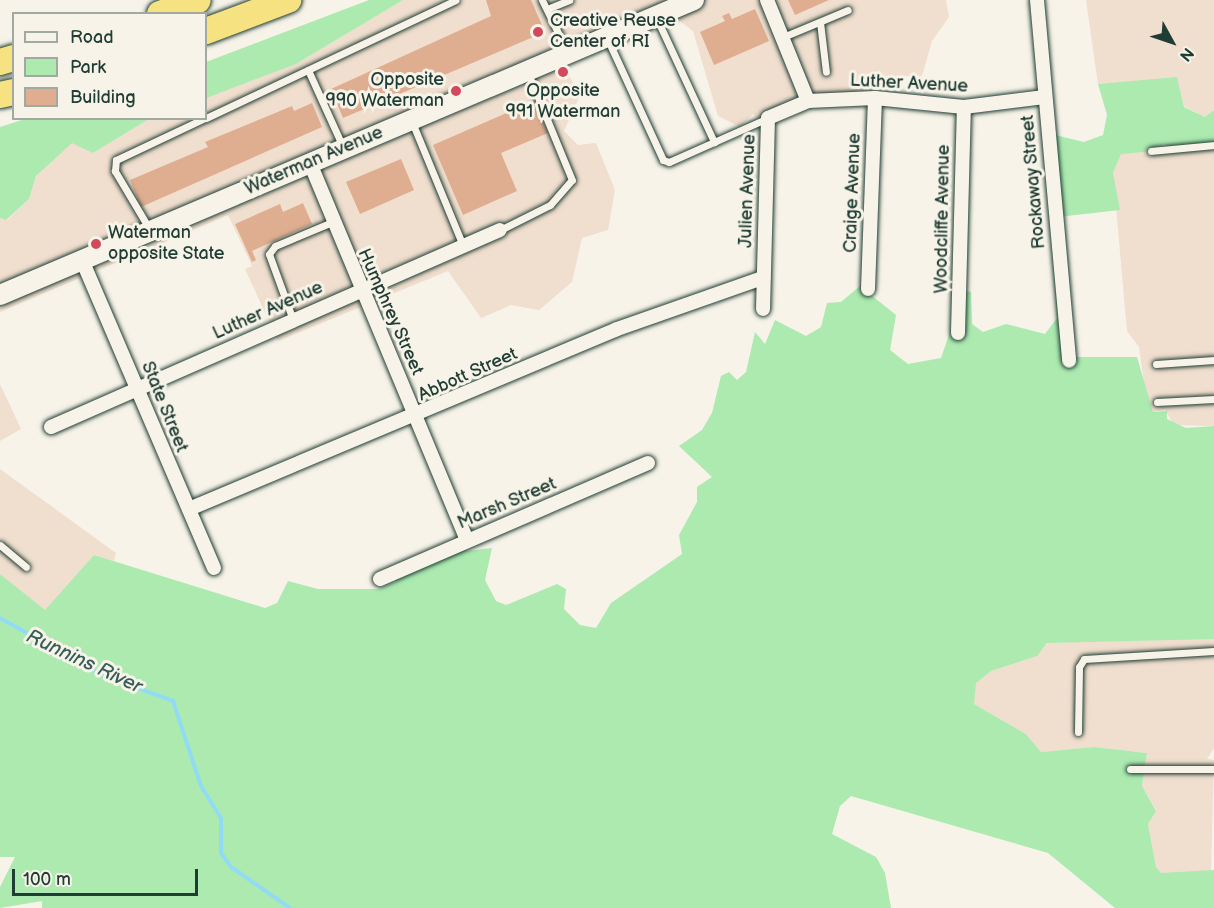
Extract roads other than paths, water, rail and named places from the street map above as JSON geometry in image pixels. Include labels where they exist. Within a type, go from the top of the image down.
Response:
[{"type":"highway","points":[[165,12],[198,0]]},
{"type":"highway","points":[[207,31],[288,0]]},
{"type":"main road","name":"Waterman Avenue","points":[[0,295],[694,0]]},
{"type":"street","points":[[767,0],[808,100]]},
{"type":"street","name":"Rockaway Street","points":[[1037,0],[1069,361]]},
{"type":"street","name":"Luther Avenue","points":[[808,100],[875,98],[964,107],[1044,97]]},
{"type":"street","name":"Craige Avenue","points":[[868,289],[875,98]]},
{"type":"street","name":"Julien Avenue","points":[[763,309],[768,118],[808,100]]},
{"type":"street","name":"Woodcliffe Avenue","points":[[958,333],[964,107]]},
{"type":"street","name":"Humphrey Street","points":[[310,163],[359,291],[416,417],[467,541]]},
{"type":"street","name":"Luther Avenue","points":[[51,427],[500,230]]},
{"type":"street","name":"State Street","points":[[82,260],[214,568]]},
{"type":"street","name":"Abbott Street","points":[[189,509],[416,417],[617,329],[763,278]]},
{"type":"street","name":"Marsh Street","points":[[380,579],[648,463]]},
{"type":"lane","points":[[207,117],[456,0]]},
{"type":"lane","points":[[542,0],[568,53]]},
{"type":"lane","points":[[547,9],[569,0]]},
{"type":"lane","points":[[783,38],[848,10]]},
{"type":"lane","points":[[656,16],[714,142]]},
{"type":"lane","points":[[820,22],[826,72]]},
{"type":"lane","points":[[607,37],[663,160],[669,162],[768,118]]},
{"type":"lane","points":[[308,70],[344,148]]},
{"type":"lane","points":[[500,230],[550,205],[572,180],[527,71]]},
{"type":"lane","points":[[150,231],[115,171],[116,160],[201,120]]},
{"type":"lane","points":[[411,120],[463,246]]},
{"type":"lane","points":[[1151,151],[1214,145]]},
{"type":"lane","points":[[293,320],[269,254],[275,246],[332,222]]},
{"type":"lane","points":[[1156,364],[1214,360]]},
{"type":"lane","points":[[1156,402],[1214,399]]},
{"type":"lane","points":[[0,545],[26,567]]},
{"type":"lane","points":[[1078,732],[1079,667],[1084,659],[1214,651]]},
{"type":"lane","points":[[1130,769],[1214,769]]},
{"type":"waterway","name":"Runnins River","points":[[0,618],[102,675],[173,701],[201,786],[221,818],[221,853],[231,867],[290,908]]},
{"type":"place","name":"Creative Reuse Center of RI","points":[[538,32]]},
{"type":"place","name":"Opposite 991 Waterman","points":[[563,72]]},
{"type":"place","name":"Opposite 990 Waterman","points":[[456,91]]},
{"type":"place","name":"Waterman opposite State","points":[[96,244]]}]
